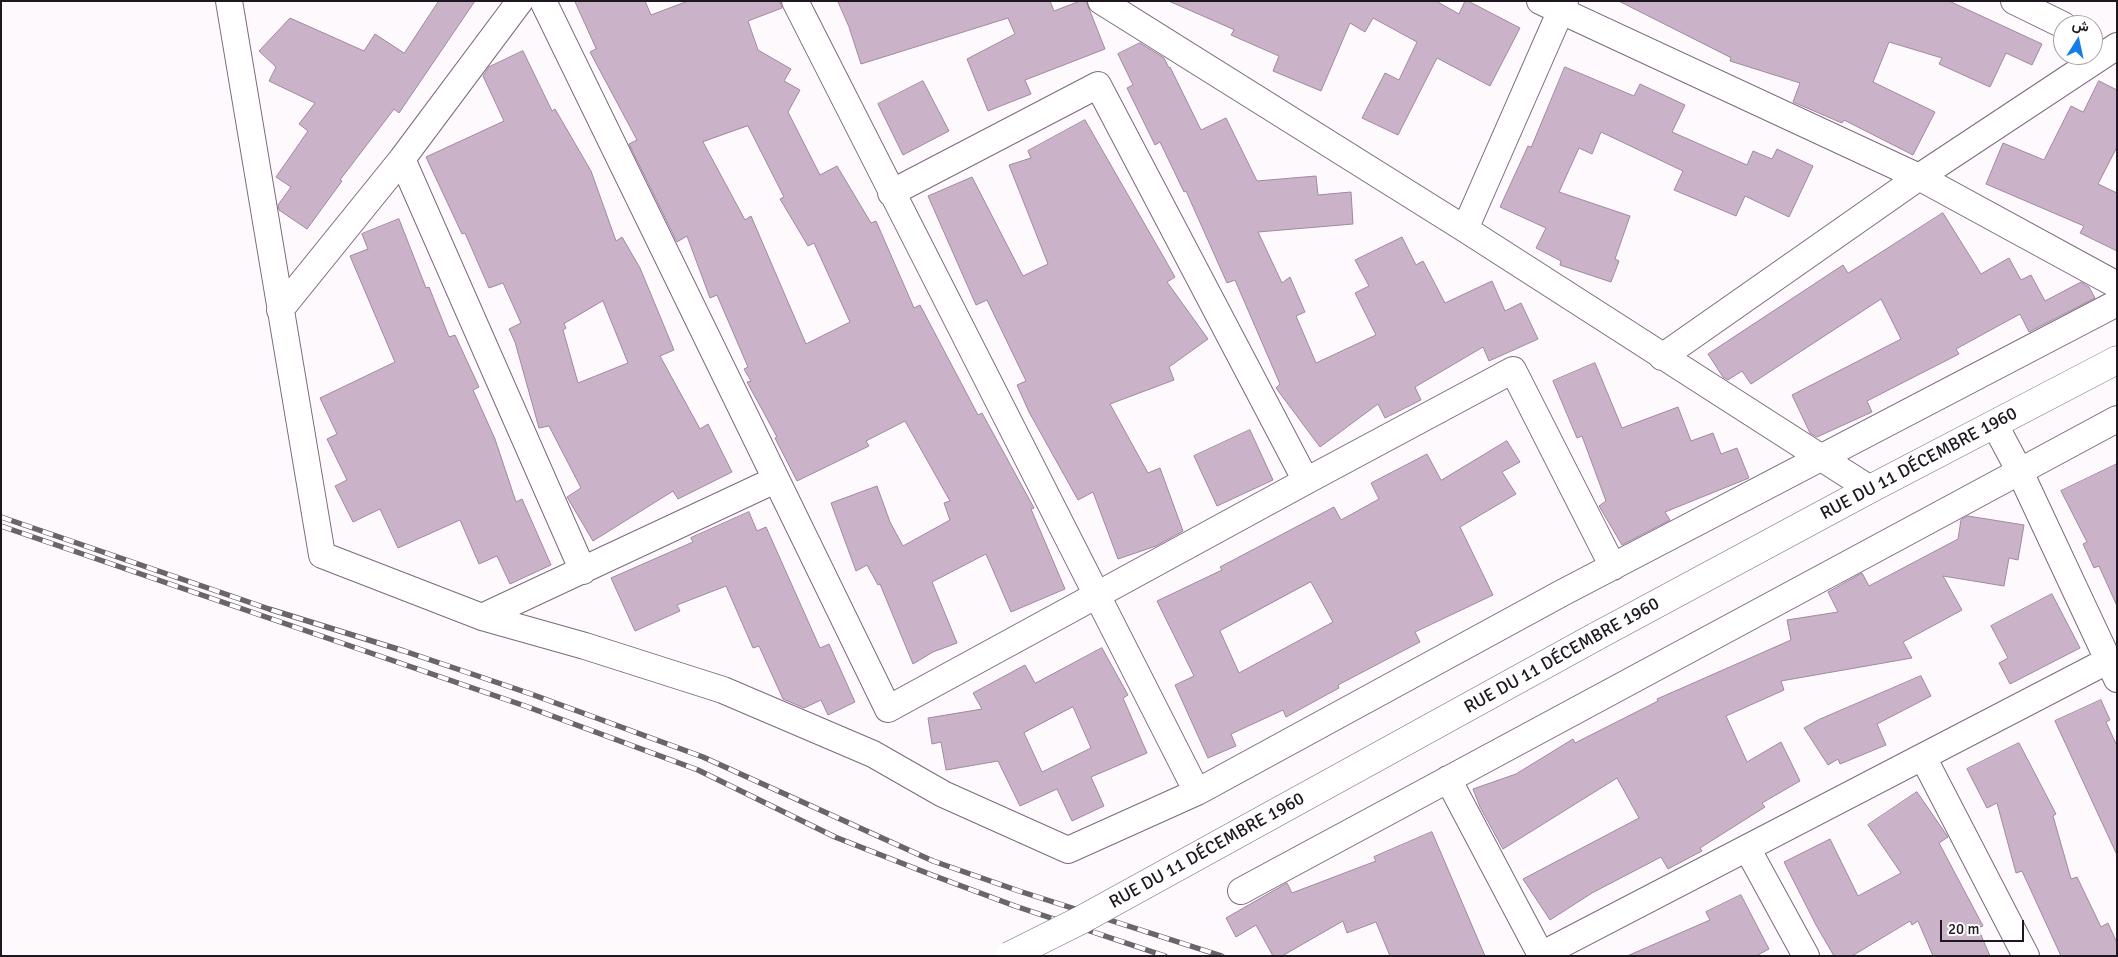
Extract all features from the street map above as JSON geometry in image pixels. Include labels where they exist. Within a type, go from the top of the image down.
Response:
[{"type":"main road","name":"RUE DU 11 DÉCEMBRE 1960","points":[[1009,956],[1081,920],[1595,637],[1870,489],[2117,360]]},
{"type":"street","points":[[229,1],[322,555],[482,617],[585,646],[722,690],[873,754],[943,794],[1068,850],[1196,792],[1613,567],[2117,303]]},
{"type":"street","points":[[280,310],[402,159],[520,1]]},
{"type":"street","points":[[543,1],[888,709],[1513,370],[1613,567]]},
{"type":"street","points":[[795,1],[891,193],[1098,595],[1196,792]]},
{"type":"street","points":[[1101,1],[1466,230],[1870,489]]},
{"type":"street","points":[[2014,1],[2053,20]]},
{"type":"street","points":[[1466,230],[1555,5],[1919,176],[2117,285]]},
{"type":"street","points":[[1662,357],[1919,176],[2110,47]]},
{"type":"street","points":[[891,193],[1098,86],[1306,481]]},
{"type":"street","points":[[402,159],[583,571]]},
{"type":"street","points":[[1242,891],[2117,419]]},
{"type":"street","points":[[1448,779],[1541,955],[1923,757],[2112,670],[2020,472],[1995,425]]},
{"type":"street","points":[[482,617],[775,480]]},
{"type":"street","points":[[1923,757],[2026,956]]},
{"type":"street","points":[[1747,848],[1806,956]]},
{"type":"building","points":[[439,1],[475,1],[399,113],[394,109],[340,180],[342,181],[307,229],[279,210],[278,205],[291,187],[276,177],[308,131],[299,124],[315,103],[269,81],[276,67],[259,51],[290,18],[364,51],[375,34],[404,53]]},
{"type":"building","points":[[575,1],[645,1],[651,15],[688,1],[780,1],[782,8],[748,21],[758,50],[791,69],[784,81],[800,90],[788,112],[820,175],[837,166],[871,223],[876,221],[914,308],[920,305],[978,415],[982,413],[1034,508],[1031,509],[1065,589],[1011,612],[986,554],[932,582],[957,643],[933,652],[913,664],[880,584],[878,585],[867,565],[856,571],[831,503],[877,486],[890,522],[903,546],[950,520],[944,503],[950,501],[905,421],[866,441],[869,446],[797,481],[775,438],[777,437],[747,382],[751,381],[744,369],[748,367],[717,295],[710,298],[687,236],[677,242],[629,144],[637,140],[590,52],[596,49]],"holes":[[[748,126],[784,197],[780,199],[808,246],[814,243],[850,322],[806,344],[751,216],[745,220],[703,142]]]},
{"type":"building","points":[[838,1],[1050,1],[1054,11],[1080,1],[1086,1],[1105,49],[1025,80],[1031,94],[988,111],[967,59],[1015,34],[1008,18],[861,64]]},
{"type":"building","points":[[1169,1],[1436,1],[1459,14],[1465,1],[1468,1],[1520,28],[1490,86],[1437,58],[1398,135],[1362,118],[1385,73],[1399,80],[1417,42],[1373,18],[1365,32],[1350,23],[1321,91],[1273,71],[1279,56],[1231,35],[1234,30]]},
{"type":"building","points":[[1619,1],[1949,1],[2042,44],[2032,65],[2006,53],[1990,87],[1939,64],[1942,58],[1889,42],[1873,82],[1935,112],[1913,155],[1844,120],[1842,123],[1793,102],[1800,83],[1730,61],[1731,58]]},
{"type":"building","points":[[1140,43],[1164,58],[1201,130],[1226,118],[1257,181],[1316,176],[1318,195],[1351,192],[1353,224],[1258,232],[1282,283],[1290,277],[1305,312],[1296,316],[1316,363],[1376,335],[1355,293],[1369,286],[1355,260],[1402,237],[1416,265],[1423,261],[1445,303],[1492,281],[1505,311],[1521,303],[1538,339],[1489,361],[1483,347],[1415,387],[1421,400],[1385,418],[1378,404],[1320,447],[1276,388],[1280,384],[1235,280],[1227,283],[1186,191],[1184,192],[1160,142],[1155,145],[1127,88],[1133,85],[1118,54]]},
{"type":"building","points":[[523,51],[552,111],[555,109],[591,171],[616,241],[622,237],[640,268],[674,350],[660,356],[700,429],[708,424],[732,472],[678,499],[673,491],[593,541],[567,497],[581,488],[549,426],[539,428],[515,342],[509,329],[521,323],[503,283],[489,288],[465,233],[462,234],[426,157],[504,121],[483,76],[489,67]],"holes":[[[603,301],[628,363],[578,383],[563,330],[566,328],[564,324]]]},
{"type":"building","points":[[1565,67],[1634,96],[1640,84],[1685,105],[1672,132],[1747,165],[1753,151],[1772,159],[1777,149],[1813,166],[1789,217],[1745,196],[1736,216],[1674,190],[1683,171],[1601,132],[1592,154],[1579,148],[1559,192],[1630,216],[1615,259],[1619,261],[1611,282],[1560,265],[1561,261],[1536,248],[1546,228],[1500,207],[1528,146],[1531,147]]},
{"type":"building","points":[[923,81],[949,131],[903,155],[878,104]]},
{"type":"building","points":[[2099,81],[2117,90],[2117,147],[2098,184],[2117,193],[2117,251],[2080,233],[2084,226],[1986,184],[2003,143],[2044,160],[2071,106],[2083,112]]},
{"type":"building","points":[[1085,120],[1175,277],[1167,282],[1208,339],[1169,367],[1174,380],[1110,404],[1148,473],[1160,468],[1183,531],[1156,546],[1118,559],[1093,492],[1078,500],[1029,412],[1017,385],[1026,381],[987,300],[976,305],[928,196],[972,177],[1023,276],[1048,264],[1009,165],[1031,158],[1028,151]]},
{"type":"building","points":[[1943,213],[1981,274],[2009,258],[2021,280],[2031,275],[2045,301],[2081,282],[2089,287],[2095,298],[2029,332],[2020,314],[1956,349],[1959,354],[1867,401],[1872,412],[1817,437],[1810,433],[1792,395],[1901,339],[1881,299],[1751,384],[1742,371],[1728,380],[1723,377],[1708,354],[1843,265],[1848,273]]},
{"type":"building","points":[[399,219],[426,288],[429,287],[449,337],[455,335],[479,387],[473,390],[495,439],[516,502],[522,499],[551,565],[510,584],[497,556],[479,564],[460,520],[398,548],[380,509],[353,522],[335,486],[347,480],[327,439],[337,434],[320,398],[395,362],[350,256],[368,249],[362,234]]},
{"type":"building","points":[[1595,363],[1622,428],[1678,407],[1691,441],[1713,433],[1721,454],[1737,448],[1749,478],[1665,512],[1670,520],[1622,545],[1599,506],[1606,501],[1582,436],[1577,438],[1553,381]]},
{"type":"building","points":[[1250,430],[1273,480],[1217,506],[1194,456]]},
{"type":"building","points":[[1507,441],[1520,462],[1502,472],[1516,494],[1460,527],[1493,595],[1415,632],[1420,642],[1338,685],[1339,688],[1286,717],[1283,710],[1231,734],[1236,746],[1208,758],[1175,685],[1194,676],[1157,601],[1222,570],[1220,567],[1334,507],[1341,520],[1379,499],[1371,483],[1427,454],[1441,480]],"holes":[[[1311,582],[1333,622],[1239,673],[1220,631]]]},
{"type":"building","points":[[2117,464],[2117,606],[2099,566],[2094,568],[2083,544],[2087,542],[2061,491]]},
{"type":"building","points":[[749,512],[757,531],[766,527],[820,648],[829,644],[855,702],[828,715],[821,700],[804,708],[783,699],[759,646],[753,648],[726,586],[677,605],[680,611],[635,631],[611,578],[693,542],[691,538]]},
{"type":"building","points":[[1968,516],[2024,525],[2018,560],[2009,558],[2004,586],[1943,576],[1962,610],[1903,642],[1912,658],[1781,681],[1784,690],[1726,716],[1747,762],[1781,742],[1800,781],[1762,803],[1765,807],[1700,848],[1702,851],[1668,869],[1661,857],[1592,893],[1550,920],[1523,879],[1639,818],[1617,778],[1503,849],[1480,807],[1473,789],[1516,774],[1573,739],[1575,743],[1658,701],[1657,699],[1791,640],[1787,620],[1838,612],[1828,592],[1862,573],[1869,586],[1958,539],[1961,520]]},
{"type":"building","points":[[2052,594],[2080,648],[2010,684],[1999,663],[2008,658],[1991,626]]},
{"type":"building","points":[[1102,648],[1128,695],[1123,698],[1147,753],[1091,777],[1104,806],[1072,821],[1057,789],[1020,806],[998,761],[946,770],[941,742],[932,744],[928,718],[982,709],[973,693],[1025,665],[1035,683]],"holes":[[[1073,707],[1091,748],[1042,772],[1024,733]]]},
{"type":"building","points":[[1921,676],[1931,696],[1877,724],[1886,745],[1840,764],[1838,759],[1828,765],[1804,728],[1818,720]]},
{"type":"building","points":[[2101,700],[2110,720],[2106,722],[2117,746],[2117,855],[2055,721]]},
{"type":"building","points":[[2019,743],[2056,814],[2053,816],[2071,879],[2077,877],[2101,927],[2108,923],[2117,943],[2117,956],[2061,956],[2022,871],[2016,873],[1997,803],[1987,808],[1967,769]]},
{"type":"building","points":[[1917,792],[1948,837],[1939,843],[1983,926],[1978,928],[1990,956],[1933,956],[1918,921],[1912,925],[1910,921],[1852,956],[1834,956],[1784,862],[1830,839],[1858,896],[1901,873],[1868,825]]},
{"type":"building","points":[[1432,832],[1485,956],[1390,956],[1376,922],[1347,933],[1343,921],[1282,956],[1273,956],[1256,925],[1236,937],[1226,918],[1287,883],[1292,893],[1376,861],[1374,857]]},
{"type":"building","points":[[1741,895],[1769,949],[1756,956],[1627,956],[1710,920],[1706,912]]},
{"type":"railway","points":[[1,517],[269,609],[404,651],[531,694],[703,757],[933,861],[1019,891],[1222,956]]},
{"type":"railway","points":[[1,526],[528,707],[698,770],[835,837],[932,875],[1015,906],[1165,956]]}]
